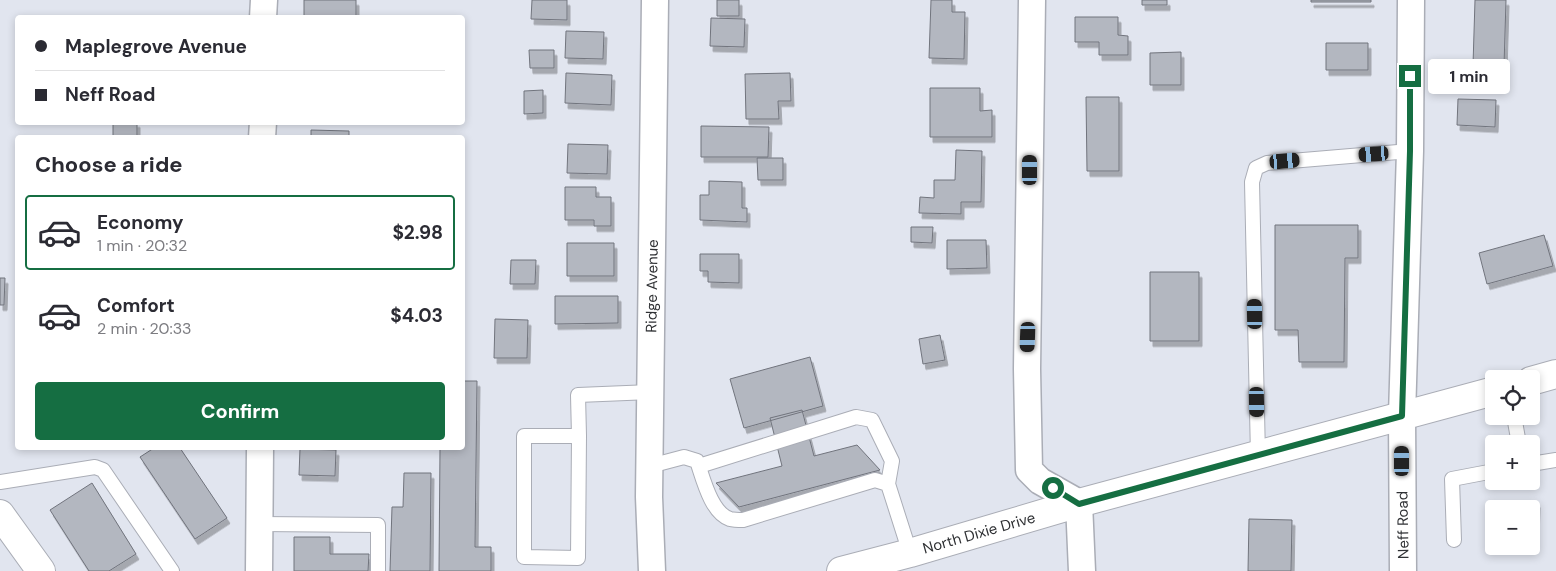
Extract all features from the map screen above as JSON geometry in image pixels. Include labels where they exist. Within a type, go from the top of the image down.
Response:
[{"type":"main road","points":[[1540,378],[1556,374]]},
{"type":"main road","name":"North Dixie Drive","points":[[841,571],[1079,504],[1485,394]]},
{"type":"main road","points":[[0,514],[41,571]]},
{"type":"street","points":[[264,0],[264,15]]},
{"type":"street","name":"Ridge Avenue","points":[[652,571],[650,392],[655,0]]},
{"type":"street","points":[[1032,0],[1027,369],[1029,470],[1040,481],[1079,504],[1082,571]]},
{"type":"street","name":"Neff Road","points":[[1403,571],[1402,416],[1410,151],[1411,0]]},
{"type":"street","points":[[259,571],[260,450]]},
{"type":"lane","points":[[1258,456],[1252,182],[1256,168],[1267,162],[1410,151]]},
{"type":"lane","points":[[579,436],[524,436],[524,557],[578,558],[579,436],[578,395],[650,392]]},
{"type":"lane","points":[[699,466],[856,417],[872,420],[892,461],[888,484],[910,553]]},
{"type":"lane","points":[[650,466],[684,457],[697,460],[705,486],[718,512],[730,519],[743,520],[876,480],[888,484]]},
{"type":"lane","points":[[1540,463],[1556,460]]},
{"type":"lane","points":[[0,482],[95,466],[103,470],[172,571]]},
{"type":"lane","points":[[1454,540],[1452,479],[1485,473]]},
{"type":"lane","points":[[259,524],[378,524],[378,571]]},
{"type":"building","points":[[304,0],[356,0],[356,15],[304,15]]},
{"type":"building","points":[[532,0],[567,0],[567,20],[531,19]]},
{"type":"building","points":[[717,0],[739,0],[739,16],[717,16]]},
{"type":"building","points":[[931,0],[952,0],[952,12],[965,12],[964,59],[929,58]]},
{"type":"building","points":[[1142,0],[1167,0],[1167,5],[1142,5]]},
{"type":"building","points":[[1311,0],[1371,0],[1371,2],[1311,2]]},
{"type":"building","points":[[1475,0],[1506,0],[1504,66],[1473,65]]},
{"type":"building","points":[[1075,17],[1118,17],[1118,35],[1128,36],[1128,55],[1099,55],[1099,42],[1075,42]]},
{"type":"building","points":[[711,18],[745,19],[744,47],[710,46]]},
{"type":"building","points":[[566,31],[604,32],[603,59],[565,58]]},
{"type":"building","points":[[1326,43],[1368,43],[1368,70],[1326,70]]},
{"type":"building","points":[[529,50],[554,50],[554,68],[530,68]]},
{"type":"building","points":[[1181,52],[1181,85],[1150,85],[1150,53]]},
{"type":"building","points":[[566,73],[612,75],[611,105],[565,103]]},
{"type":"building","points":[[790,73],[791,101],[778,101],[779,119],[746,119],[745,74]]},
{"type":"building","points":[[930,88],[980,88],[980,111],[992,110],[992,137],[930,137]]},
{"type":"building","points":[[543,90],[543,113],[524,114],[524,91]]},
{"type":"building","points":[[1086,97],[1119,97],[1119,171],[1087,171]]},
{"type":"building","points":[[1458,99],[1496,100],[1495,127],[1457,125]]},
{"type":"building","points":[[113,125],[137,125],[137,135],[113,135]]},
{"type":"building","points":[[701,126],[769,127],[768,157],[701,157]]},
{"type":"building","points":[[311,130],[349,131],[349,135],[311,135]]},
{"type":"building","points":[[568,144],[608,145],[607,174],[567,173]]},
{"type":"building","points":[[956,150],[982,151],[981,202],[961,202],[961,214],[919,213],[920,197],[934,198],[934,180],[955,180]]},
{"type":"building","points":[[757,158],[783,158],[783,180],[758,180]]},
{"type":"building","points":[[709,181],[742,182],[742,208],[747,208],[747,222],[700,220],[700,195],[709,195]]},
{"type":"building","points":[[565,187],[596,187],[596,197],[611,197],[611,226],[594,226],[594,220],[565,220]]},
{"type":"building","points":[[1275,225],[1358,225],[1358,258],[1345,258],[1344,362],[1299,362],[1298,330],[1275,330]]},
{"type":"building","points":[[911,227],[933,227],[932,243],[911,242]]},
{"type":"building","points":[[1544,235],[1553,266],[1487,284],[1479,253]]},
{"type":"building","points":[[947,240],[986,240],[987,268],[947,269]]},
{"type":"building","points":[[567,243],[614,243],[614,276],[567,276]]},
{"type":"building","points":[[700,254],[739,254],[739,283],[708,282],[708,271],[700,271]]},
{"type":"building","points":[[511,260],[536,260],[535,284],[510,284]]},
{"type":"building","points":[[1150,272],[1199,272],[1199,341],[1150,341]]},
{"type":"building","points":[[0,278],[5,278],[4,305],[0,305]]},
{"type":"building","points":[[555,296],[618,296],[618,323],[555,324]]},
{"type":"building","points":[[495,319],[528,320],[527,358],[494,358]]},
{"type":"building","points":[[940,335],[945,360],[923,364],[919,339]]},
{"type":"building","points":[[810,357],[823,406],[744,428],[730,379]]},
{"type":"building","points":[[465,381],[477,381],[475,547],[491,547],[491,571],[439,571],[440,450],[465,450]]},
{"type":"building","points":[[802,410],[814,456],[857,445],[880,470],[739,507],[716,483],[782,466],[770,418]]},
{"type":"building","points":[[151,450],[181,450],[227,518],[195,539],[140,457]]},
{"type":"building","points":[[300,450],[336,450],[335,476],[299,475]]},
{"type":"building","points":[[404,473],[431,473],[430,571],[390,571],[392,507],[403,507]]},
{"type":"building","points":[[92,483],[136,554],[109,571],[89,571],[50,510]]},
{"type":"building","points":[[1249,519],[1292,520],[1291,571],[1248,571]]},
{"type":"building","points":[[294,537],[330,537],[330,554],[369,554],[368,571],[294,571]]},
{"type":"route","points":[[1053,488],[1079,504],[1402,416],[1410,151],[1410,76]]}]
